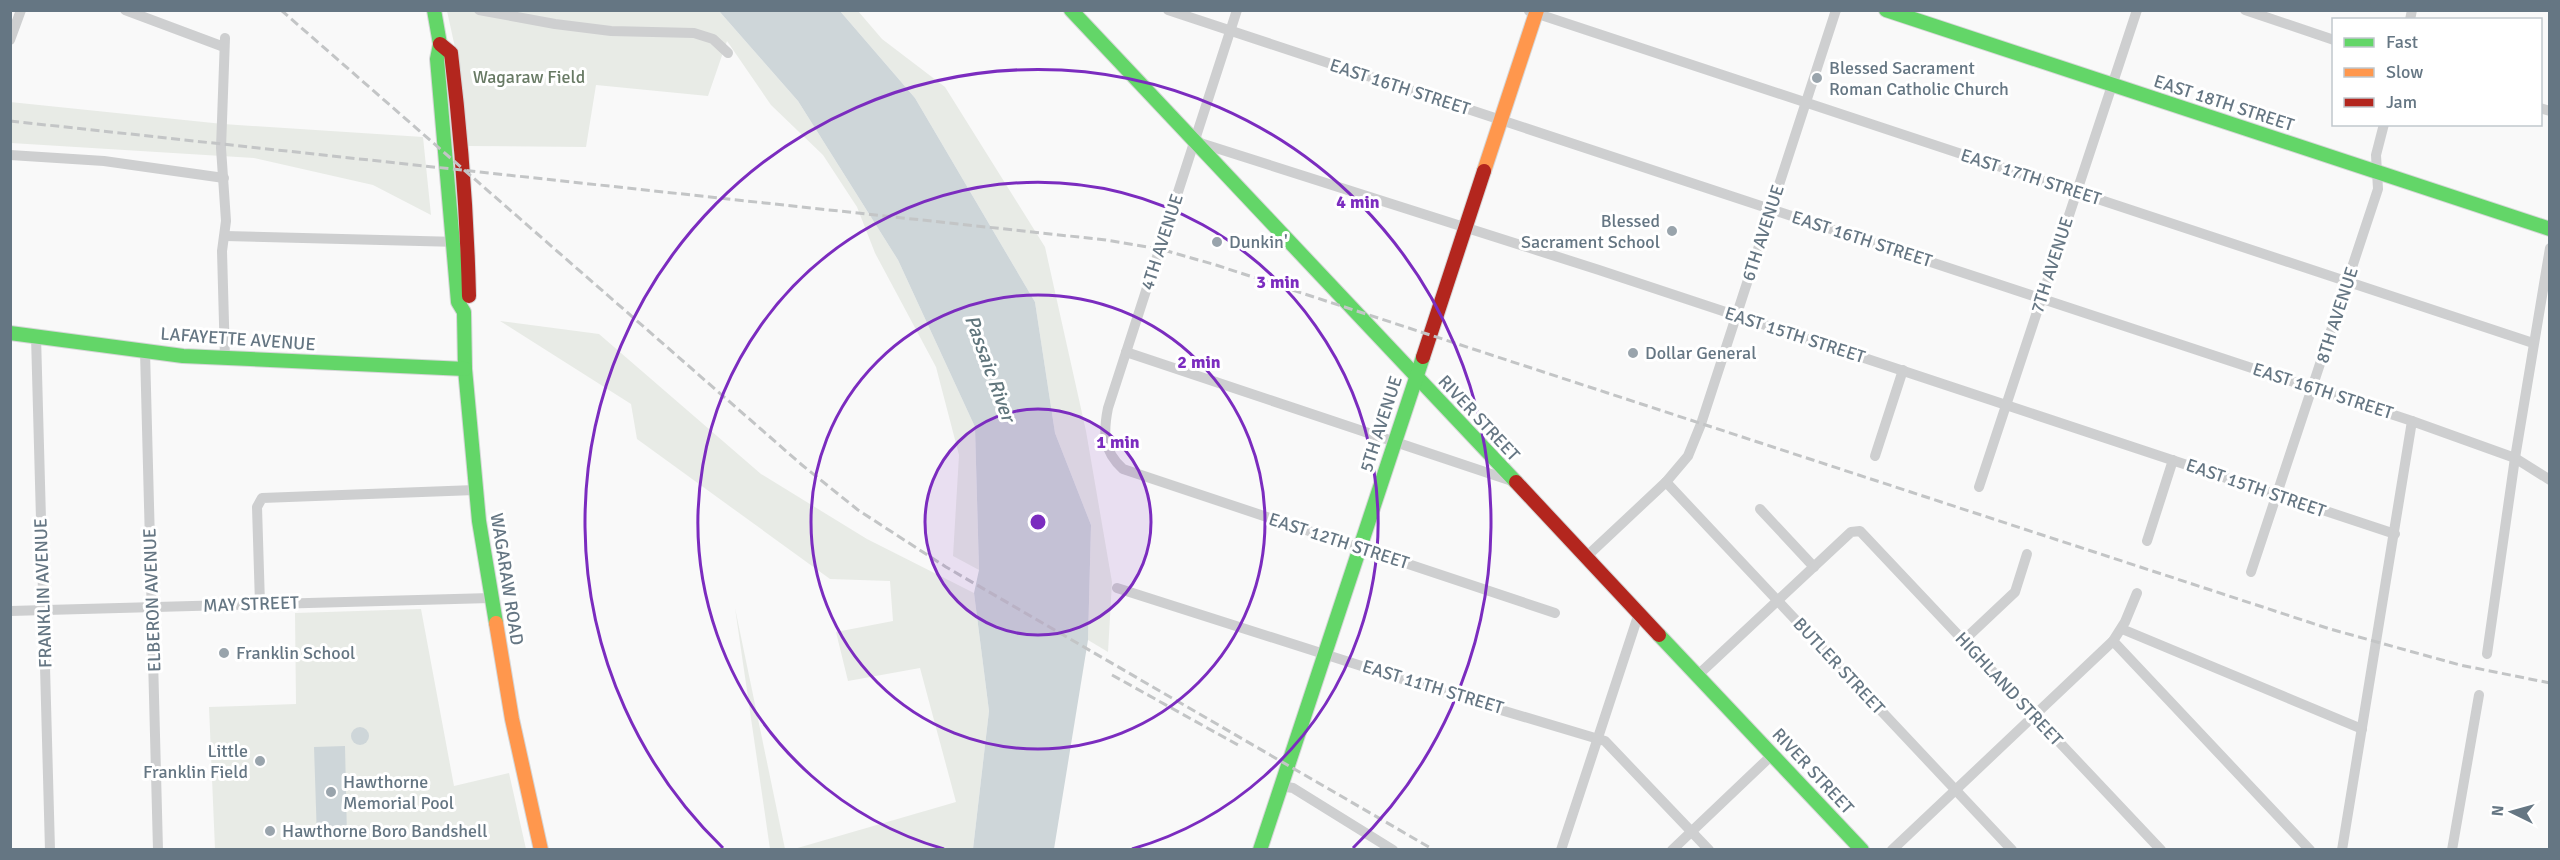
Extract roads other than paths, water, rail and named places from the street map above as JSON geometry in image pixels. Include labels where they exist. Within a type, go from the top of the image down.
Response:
[{"type":"main road","name":"WAGARAW ROAD","points":[[434,10],[440,44],[451,53],[454,80],[461,242],[469,302],[464,312],[465,369],[475,490],[512,718],[541,849]]},
{"type":"main road","name":"RIVER STREET","points":[[1071,10],[1862,849]]},
{"type":"main road","name":"EAST 18TH STREET","points":[[1886,10],[2550,229]]},
{"type":"main road","name":"5TH AVENUE","points":[[1260,849],[1501,120],[1534,11]]},
{"type":"main road","name":"LAFAYETTE AVENUE","points":[[10,333],[145,351],[225,358],[465,369]]},
{"type":"street","points":[[10,40],[21,10]]},
{"type":"street","points":[[125,10],[156,22],[225,42],[221,148],[224,178],[225,236],[222,261],[225,358]]},
{"type":"street","points":[[156,22],[160,10]]},
{"type":"street","points":[[479,10],[555,24],[611,31],[694,33],[713,39],[728,53]]},
{"type":"street","name":"EAST 16TH STREET","points":[[1168,10],[2313,387],[2515,458],[2550,480]]},
{"type":"street","name":"4TH AVENUE","points":[[1123,469],[1109,453],[1103,430],[1237,10]]},
{"type":"street","name":"6TH AVENUE","points":[[1586,557],[1666,482],[1688,456],[1701,424],[1836,10]]},
{"type":"street","name":"7TH AVENUE","points":[[1979,487],[2137,10]]},
{"type":"street","points":[[2245,10],[2332,39]]},
{"type":"street","name":"EAST 17TH STREET","points":[[1534,11],[2533,343]]},
{"type":"street","name":"8TH AVENUE","points":[[2251,572],[2378,189],[2376,155],[2383,126]]},
{"type":"street","name":"EAST 15TH STREET","points":[[1194,141],[1466,227],[2395,534]]},
{"type":"street","points":[[10,155],[104,161],[224,178]]},
{"type":"street","points":[[225,236],[461,242]]},
{"type":"street","points":[[2487,654],[2515,458],[2550,248]]},
{"type":"street","name":"FRANKLIN AVENUE","points":[[36,336],[51,849]]},
{"type":"street","name":"ELBERON AVENUE","points":[[145,351],[158,849]]},
{"type":"street","points":[[1126,352],[1516,482]]},
{"type":"street","points":[[1875,456],[1903,370]]},
{"type":"street","points":[[2342,849],[2412,421]]},
{"type":"street","points":[[2147,541],[2173,460]]},
{"type":"street","name":"EAST 12TH STREET","points":[[1123,469],[1555,613]]},
{"type":"street","name":"BUTLER STREET","points":[[1666,482],[2012,849]]},
{"type":"street","points":[[260,604],[257,507],[262,498],[475,490]]},
{"type":"street","points":[[1698,675],[1814,567],[1760,509]]},
{"type":"street","name":"HIGHLAND STREET","points":[[1814,567],[1856,530],[1860,531],[2161,849]]},
{"type":"street","points":[[1963,641],[2015,592],[2027,554]]},
{"type":"street","name":"EAST 11TH STREET","points":[[1117,588],[1471,701],[1597,738],[1613,747],[1709,849]]},
{"type":"street","points":[[1892,849],[2113,641],[2122,629],[2137,593]]},
{"type":"street","name":"MAY STREET","points":[[10,611],[491,598]]},
{"type":"street","points":[[1561,849],[1639,613]]},
{"type":"street","points":[[2122,629],[2362,729]]},
{"type":"street","points":[[2113,641],[2306,848]]},
{"type":"street","points":[[2452,849],[2478,694]]},
{"type":"street","points":[[1672,849],[1773,755]]},
{"type":"street","points":[[1281,786],[1293,788],[1394,849]]},
{"type":"water","name":"Passaic River","points":[[719,11],[840,11],[915,98],[1035,302],[1055,433],[1091,525],[1088,640],[1054,849],[973,849],[989,711],[974,593],[979,570],[975,427],[898,260],[798,101]]},
{"type":"water","points":[[360,727],[366,730],[369,736],[366,742],[360,745],[354,742],[351,736],[354,730]]},
{"type":"water","name":"Hawthorne Memorial Pool","points":[[345,746],[347,837],[317,838],[314,747]]},
{"type":"railway","points":[[281,10],[802,465],[858,510],[946,567],[1434,850]]},
{"type":"railway","points":[[10,121],[1106,240],[1160,249],[1216,265],[2330,629],[2460,665],[2550,683]]},
{"type":"railway","points":[[1112,675],[1238,745]]},
{"type":"place","name":"Blessed Sacrament Roman Catholic Church","points":[[1817,78]]},
{"type":"place","name":"Blessed Sacrament School","points":[[1672,231]]},
{"type":"place","name":"Dunkin'","points":[[1217,242]]},
{"type":"place","name":"Dollar General","points":[[1633,353]]},
{"type":"place","name":"Franklin School","points":[[224,653]]},
{"type":"place","name":"Little Franklin Field","points":[[260,761]]},
{"type":"place","name":"Hawthorne Memorial Pool","points":[[331,792]]},
{"type":"place","name":"Hawthorne Boro Bandshell","points":[[270,831]]},
{"type":"park label","name":"Wagaraw Field","points":[[529,77]]}]
